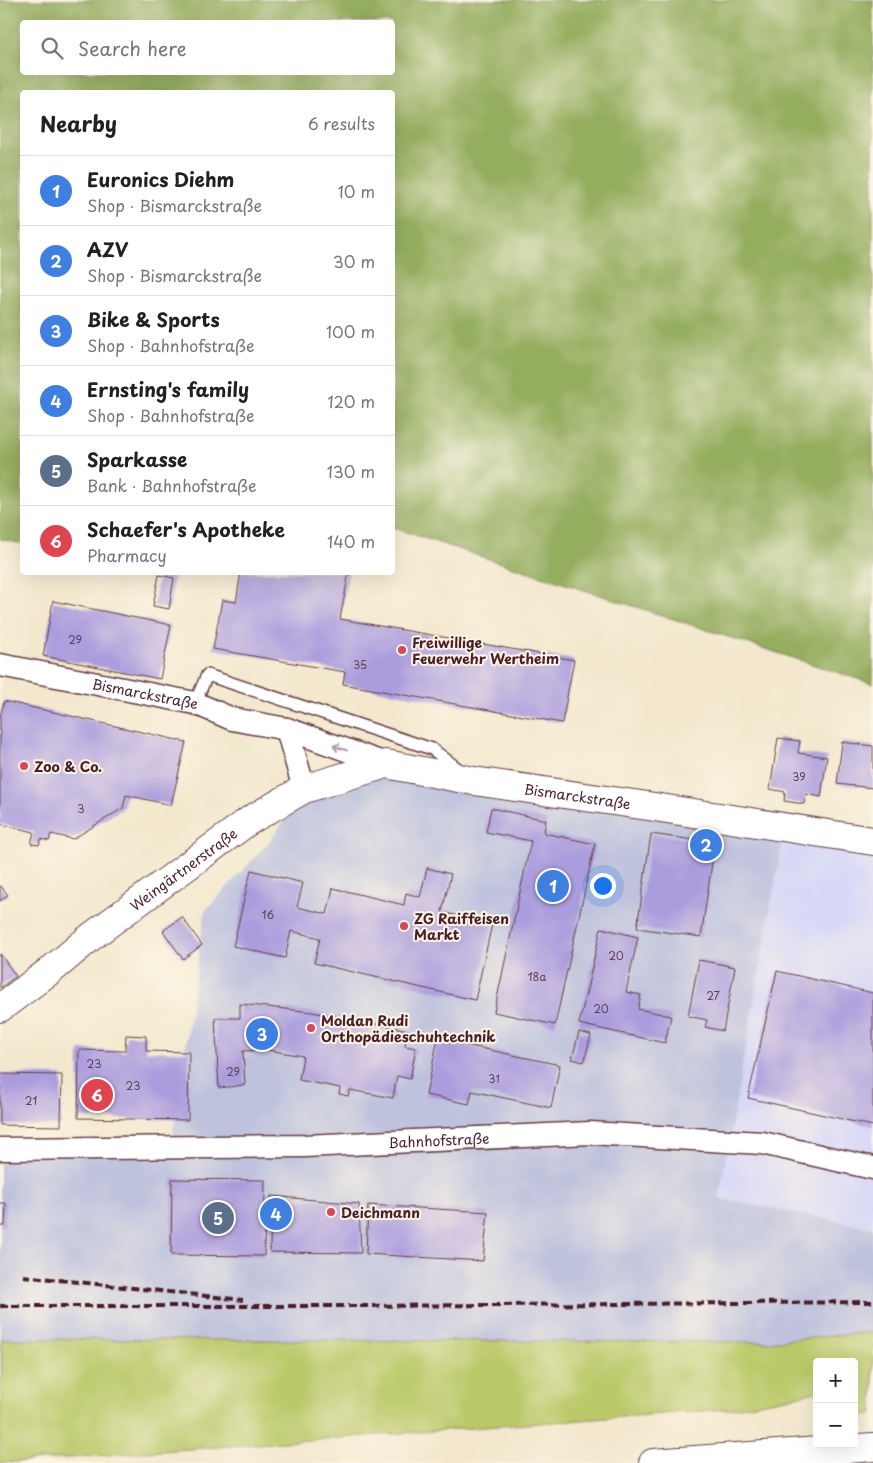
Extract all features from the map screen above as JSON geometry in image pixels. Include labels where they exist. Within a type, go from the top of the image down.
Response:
[{"type":"main road","name":"Bismarckstraße","points":[[386,764],[474,781],[873,841]]},
{"type":"main road","name":"Weingärtnerstraße","points":[[0,1008],[55,967],[92,936],[250,820],[304,789],[386,764]]},
{"type":"main road","points":[[653,1463],[873,1447]]},
{"type":"street","name":"Bismarckstraße","points":[[0,665],[195,703],[232,719],[287,730],[386,764]]},
{"type":"street","points":[[287,730],[304,789]]},
{"type":"street","name":"Bahnhofstraße","points":[[0,1148],[304,1146],[590,1132],[762,1143],[873,1168]]},
{"type":"lane","points":[[195,703],[207,675],[432,749],[474,781]]},
{"type":"shaded area","points":[[386,764],[785,827],[719,1198],[873,1228],[873,1332],[766,1342],[2,1339],[0,1392],[0,1149],[171,1147],[205,911],[270,841],[304,789]]},
{"type":"shaded area","points":[[785,827],[873,841],[873,1228],[719,1198]]},
{"type":"green space","points":[[0,0],[873,0],[873,684],[395,529],[395,90],[20,90],[20,544],[0,539]]},
{"type":"green space","points":[[873,1332],[873,1414],[858,1416],[858,1358],[813,1358],[813,1393],[729,1409],[0,1463],[2,1339],[766,1342]]},
{"type":"building","points":[[159,575],[174,578],[169,609],[153,606]]},
{"type":"building","points":[[240,575],[348,575],[340,619],[574,660],[562,723],[343,684],[345,672],[213,649],[222,600],[236,602]]},
{"type":"building","points":[[53,601],[171,625],[160,679],[43,656]]},
{"type":"building","points":[[4,701],[186,742],[171,805],[126,795],[123,808],[73,839],[51,834],[49,841],[41,839],[39,845],[31,844],[34,832],[0,824],[0,717]]},
{"type":"building","points":[[778,738],[800,741],[798,753],[827,757],[821,797],[806,794],[804,804],[784,801],[785,792],[770,789]]},
{"type":"building","points":[[842,742],[873,746],[873,788],[837,784]]},
{"type":"building","points":[[491,808],[546,820],[544,833],[595,844],[555,1025],[494,1012],[531,841],[486,832]]},
{"type":"building","points":[[651,834],[715,843],[701,937],[637,928]]},
{"type":"building","points":[[427,868],[451,874],[442,912],[492,924],[475,1000],[314,963],[320,938],[291,931],[285,958],[233,946],[251,870],[303,883],[297,907],[327,914],[333,888],[404,905],[406,893],[420,897]]},
{"type":"building","points":[[0,885],[8,895],[0,901]]},
{"type":"building","points":[[182,917],[202,945],[183,959],[163,931]]},
{"type":"building","points":[[601,928],[638,937],[626,992],[641,995],[638,1009],[671,1016],[665,1043],[579,1024]]},
{"type":"building","points":[[0,954],[16,976],[0,988]]},
{"type":"building","points":[[699,960],[735,967],[723,1031],[705,1027],[707,1020],[688,1016]]},
{"type":"building","points":[[777,971],[873,993],[873,1126],[748,1098]]},
{"type":"building","points":[[240,1004],[312,1012],[408,1030],[405,1046],[416,1048],[410,1079],[397,1076],[393,1098],[350,1090],[348,1096],[339,1094],[340,1088],[299,1080],[303,1056],[268,1050],[243,1051],[245,1085],[219,1088],[215,1018],[240,1018]]},
{"type":"building","points":[[579,1032],[591,1035],[584,1062],[572,1059]]},
{"type":"building","points":[[126,1035],[146,1036],[146,1051],[189,1052],[188,1120],[78,1118],[79,1050],[125,1051]]},
{"type":"building","points":[[438,1039],[560,1065],[551,1108],[472,1091],[469,1104],[426,1095]]},
{"type":"building","points":[[0,1074],[62,1075],[61,1126],[0,1125]]},
{"type":"building","points":[[172,1179],[265,1180],[264,1256],[171,1255]]},
{"type":"building","points":[[271,1196],[359,1204],[361,1253],[270,1252]]},
{"type":"building","points":[[0,1203],[6,1203],[5,1226],[0,1226]]},
{"type":"building","points":[[368,1205],[488,1212],[483,1261],[366,1254]]},
{"type":"railway","points":[[23,1276],[243,1300]]},
{"type":"railway","points":[[0,1306],[360,1306],[873,1302]]},
{"type":"place","name":"Freiwillige Feuerwehr Wertheim","points":[[402,650]]},
{"type":"place","name":"Zoo & Co.","points":[[24,766]]},
{"type":"place","name":"AZV","points":[[706,845]]},
{"type":"place","name":"Euronics Diehm","points":[[553,886]]},
{"type":"place","name":"ZG Raiffeisen Markt","points":[[404,926]]},
{"type":"place","name":"Moldan Rudi Orthopädieschuhtechnik","points":[[311,1028]]},
{"type":"place","name":"Bike & Sports","points":[[262,1034]]},
{"type":"place","name":"Schaefer's Apotheke","points":[[97,1095]]},
{"type":"place","name":"Deichmann","points":[[331,1212]]},
{"type":"place","name":"Ernsting's family","points":[[276,1214]]},
{"type":"place","name":"Sparkasse","points":[[218,1218]]}]
